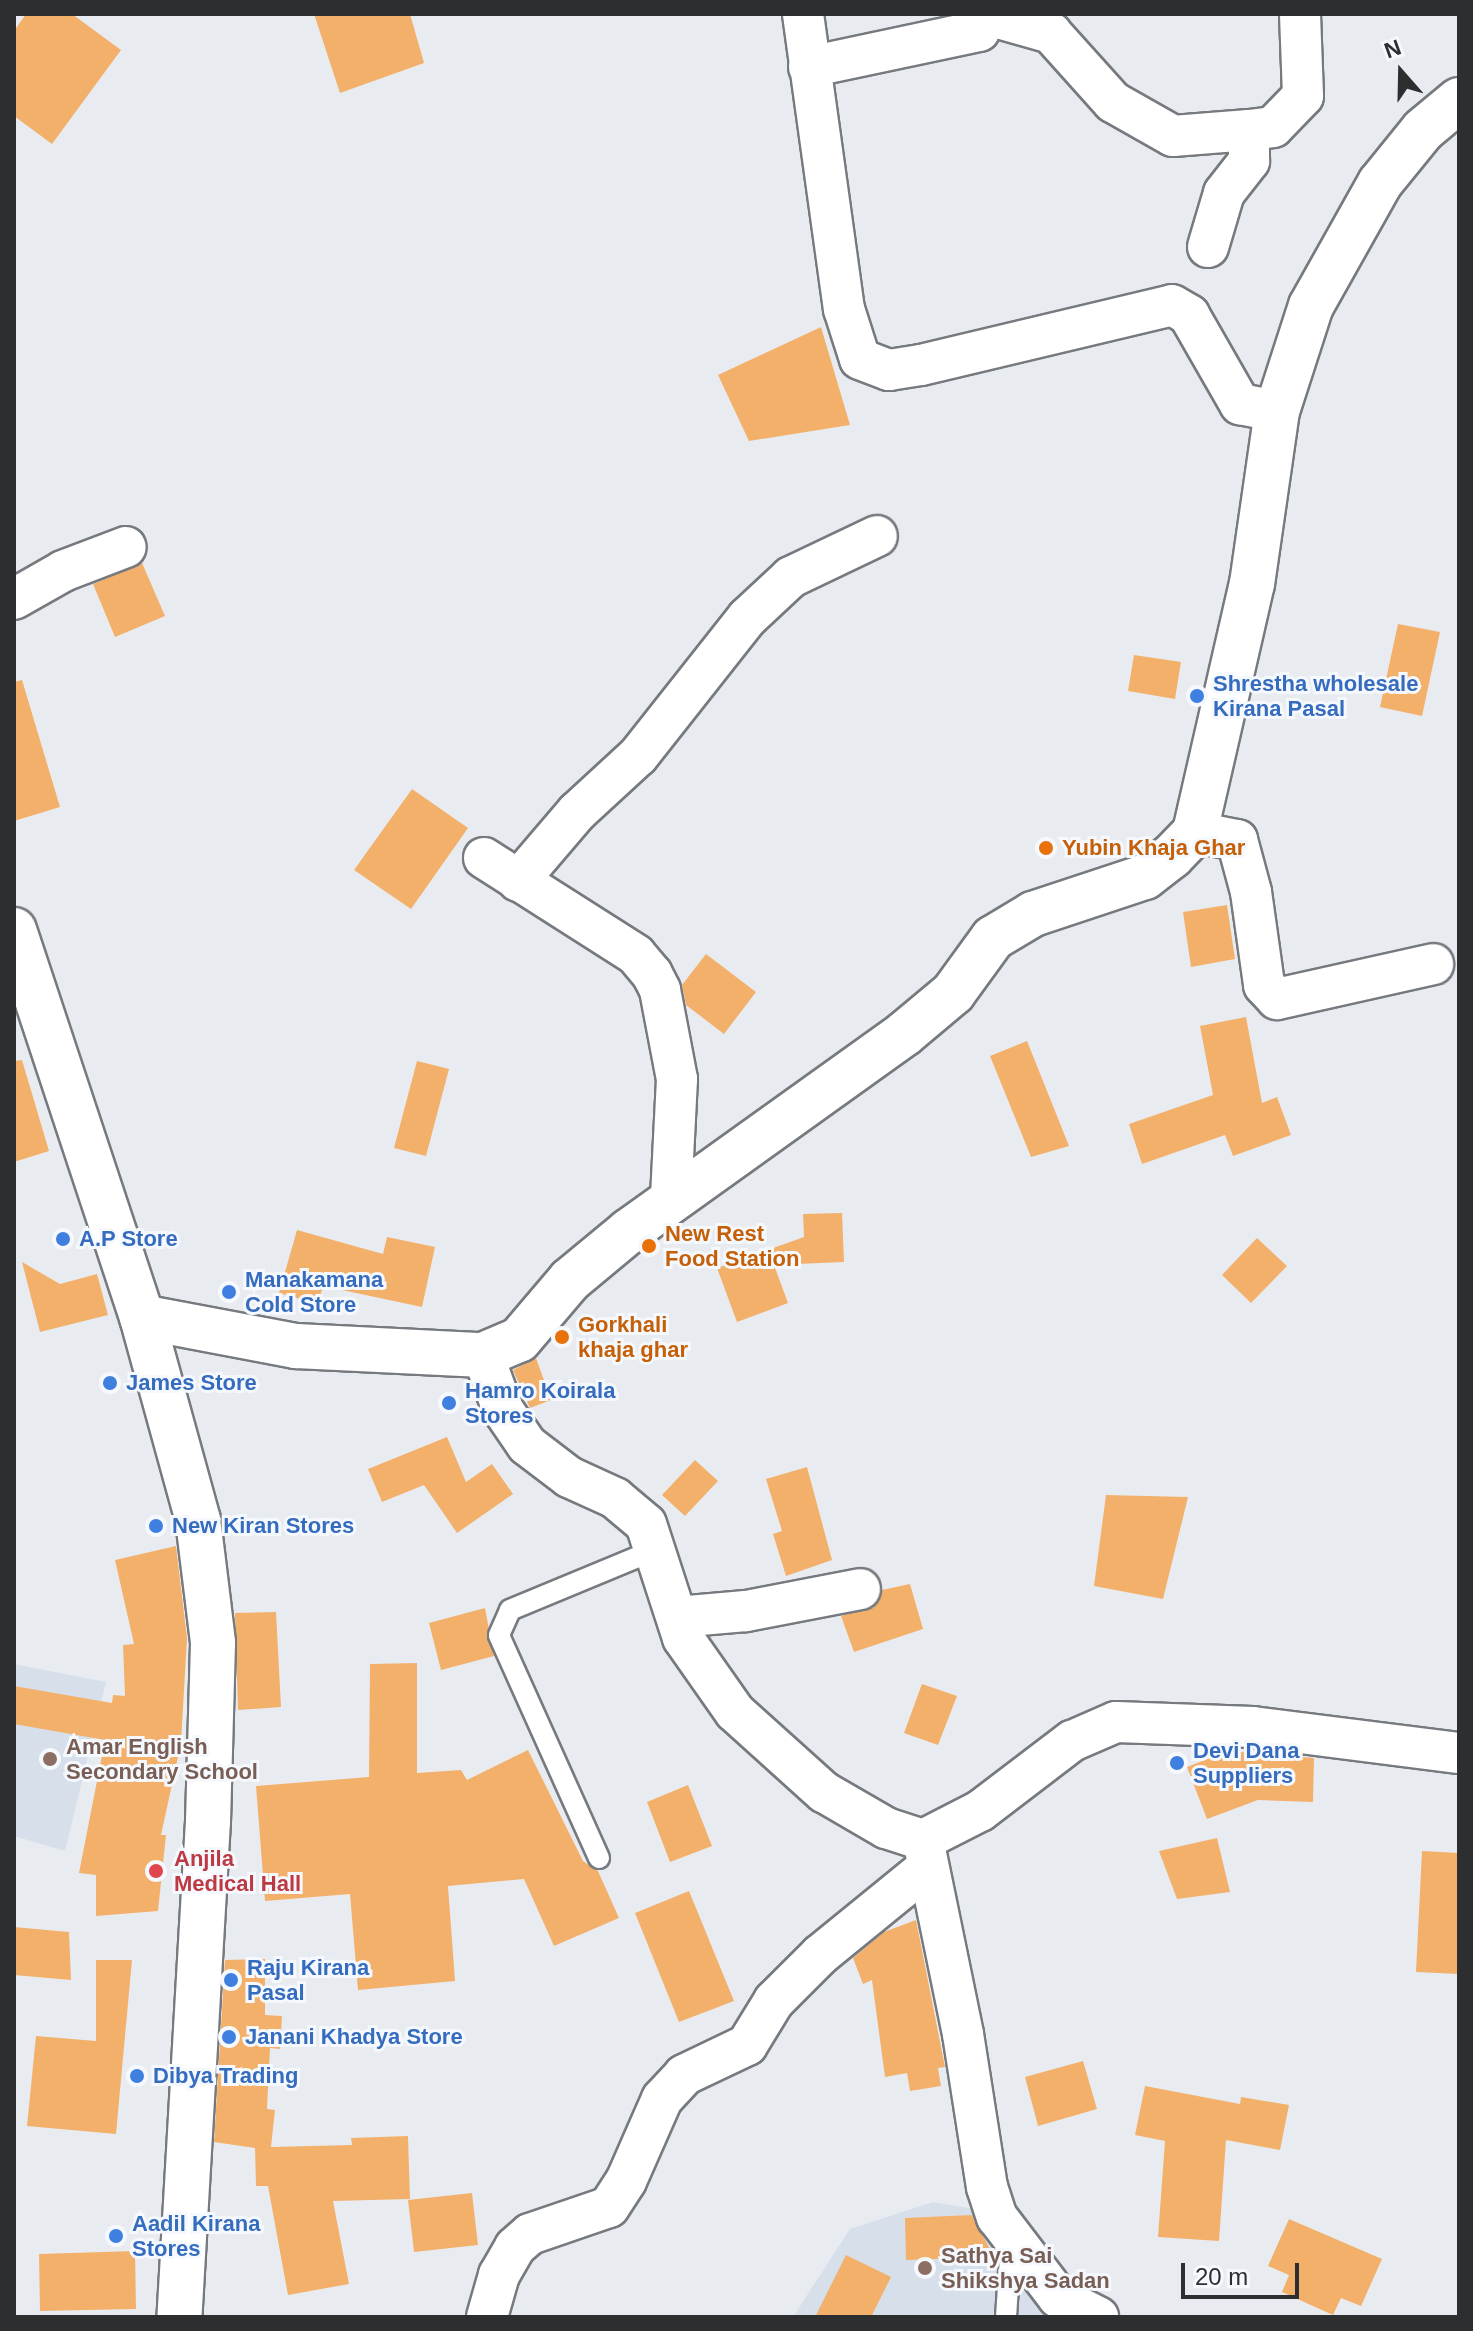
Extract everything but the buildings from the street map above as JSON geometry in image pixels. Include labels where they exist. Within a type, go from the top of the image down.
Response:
[{"type":"street","points":[[803,14],[844,309],[860,359],[889,370],[921,365],[1172,305],[1189,315],[1240,404],[1277,411]]},
{"type":"street","points":[[809,67],[979,31],[984,14],[1051,33],[1113,102],[1173,136],[1249,130],[1273,127],[1303,96],[1300,14]]},
{"type":"street","points":[[142,1317],[296,1346],[483,1355],[519,1340],[570,1280],[671,1199],[904,1034],[953,993],[993,938],[1033,914],[1145,877],[1195,832],[1252,584],[1277,411],[1311,306],[1346,237],[1406,151],[1459,100]]},
{"type":"street","points":[[1208,247],[1224,193],[1249,161],[1249,130]]},
{"type":"street","points":[[518,881],[577,812],[638,756],[747,618],[791,577],[877,536]]},
{"type":"street","points":[[14,599],[63,571],[126,547]]},
{"type":"street","points":[[1195,832],[1237,840],[1251,892],[1264,985],[1277,999],[1433,964]]},
{"type":"street","points":[[484,858],[636,955],[660,990],[677,1079],[671,1199]]},
{"type":"street","points":[[14,930],[142,1317],[198,1520],[213,1643],[208,1821],[179,2317]]},
{"type":"street","points":[[483,1355],[503,1410],[527,1445],[569,1477],[615,1498],[646,1524],[683,1638],[735,1712],[824,1792],[926,1853],[963,2034],[987,2187],[1011,2241],[1058,2297],[1098,2317]]},
{"type":"street","points":[[677,1617],[746,1611],[860,1589]]},
{"type":"street","points":[[487,2317],[499,2275],[515,2247],[530,2234],[609,2207],[662,2099],[684,2075],[747,2045],[774,2001],[926,1853],[1072,1741],[1116,1722],[1253,1727],[1459,1753]]},
{"type":"lane","points":[[599,1858],[499,1635],[510,1610],[655,1550]]},
{"type":"lane","points":[[1006,2317],[1011,2241]]},
{"type":"shaded area","name":"Amar English Secondary School","points":[[14,1664],[106,1682],[65,1851],[14,1836]]},
{"type":"shaded area","name":"Sathya Sai Shikshya Sadan","points":[[933,2202],[987,2211],[1071,2317],[793,2317],[850,2229]]},
{"type":"place","name":"Shrestha wholesale Kirana Pasal","points":[[1197,696]]},
{"type":"place","name":"Yubin Khaja Ghar","points":[[1046,848]]},
{"type":"place","name":"A.P Store","points":[[63,1239]]},
{"type":"place","name":"New Rest Food Station","points":[[649,1246]]},
{"type":"place","name":"Manakamana Cold Store","points":[[229,1292]]},
{"type":"place","name":"Gorkhali khaja ghar","points":[[562,1337]]},
{"type":"place","name":"James Store","points":[[110,1383]]},
{"type":"place","name":"Hamro Koirala Stores","points":[[449,1403]]},
{"type":"place","name":"New Kiran Stores","points":[[156,1526]]},
{"type":"place","name":"Amar English Secondary School","points":[[50,1759]]},
{"type":"place","name":"Devi Dana Suppliers","points":[[1177,1763]]},
{"type":"place","name":"Anjila Medical Hall","points":[[156,1871]]},
{"type":"place","name":"Raju Kirana Pasal","points":[[231,1980]]},
{"type":"place","name":"Janani Khadya Store","points":[[229,2037]]},
{"type":"place","name":"Dibya Trading","points":[[137,2076]]},
{"type":"place","name":"Aadil Kirana Stores","points":[[116,2236]]},
{"type":"place","name":"Sathya Sai Shikshya Sadan","points":[[925,2268]]}]
